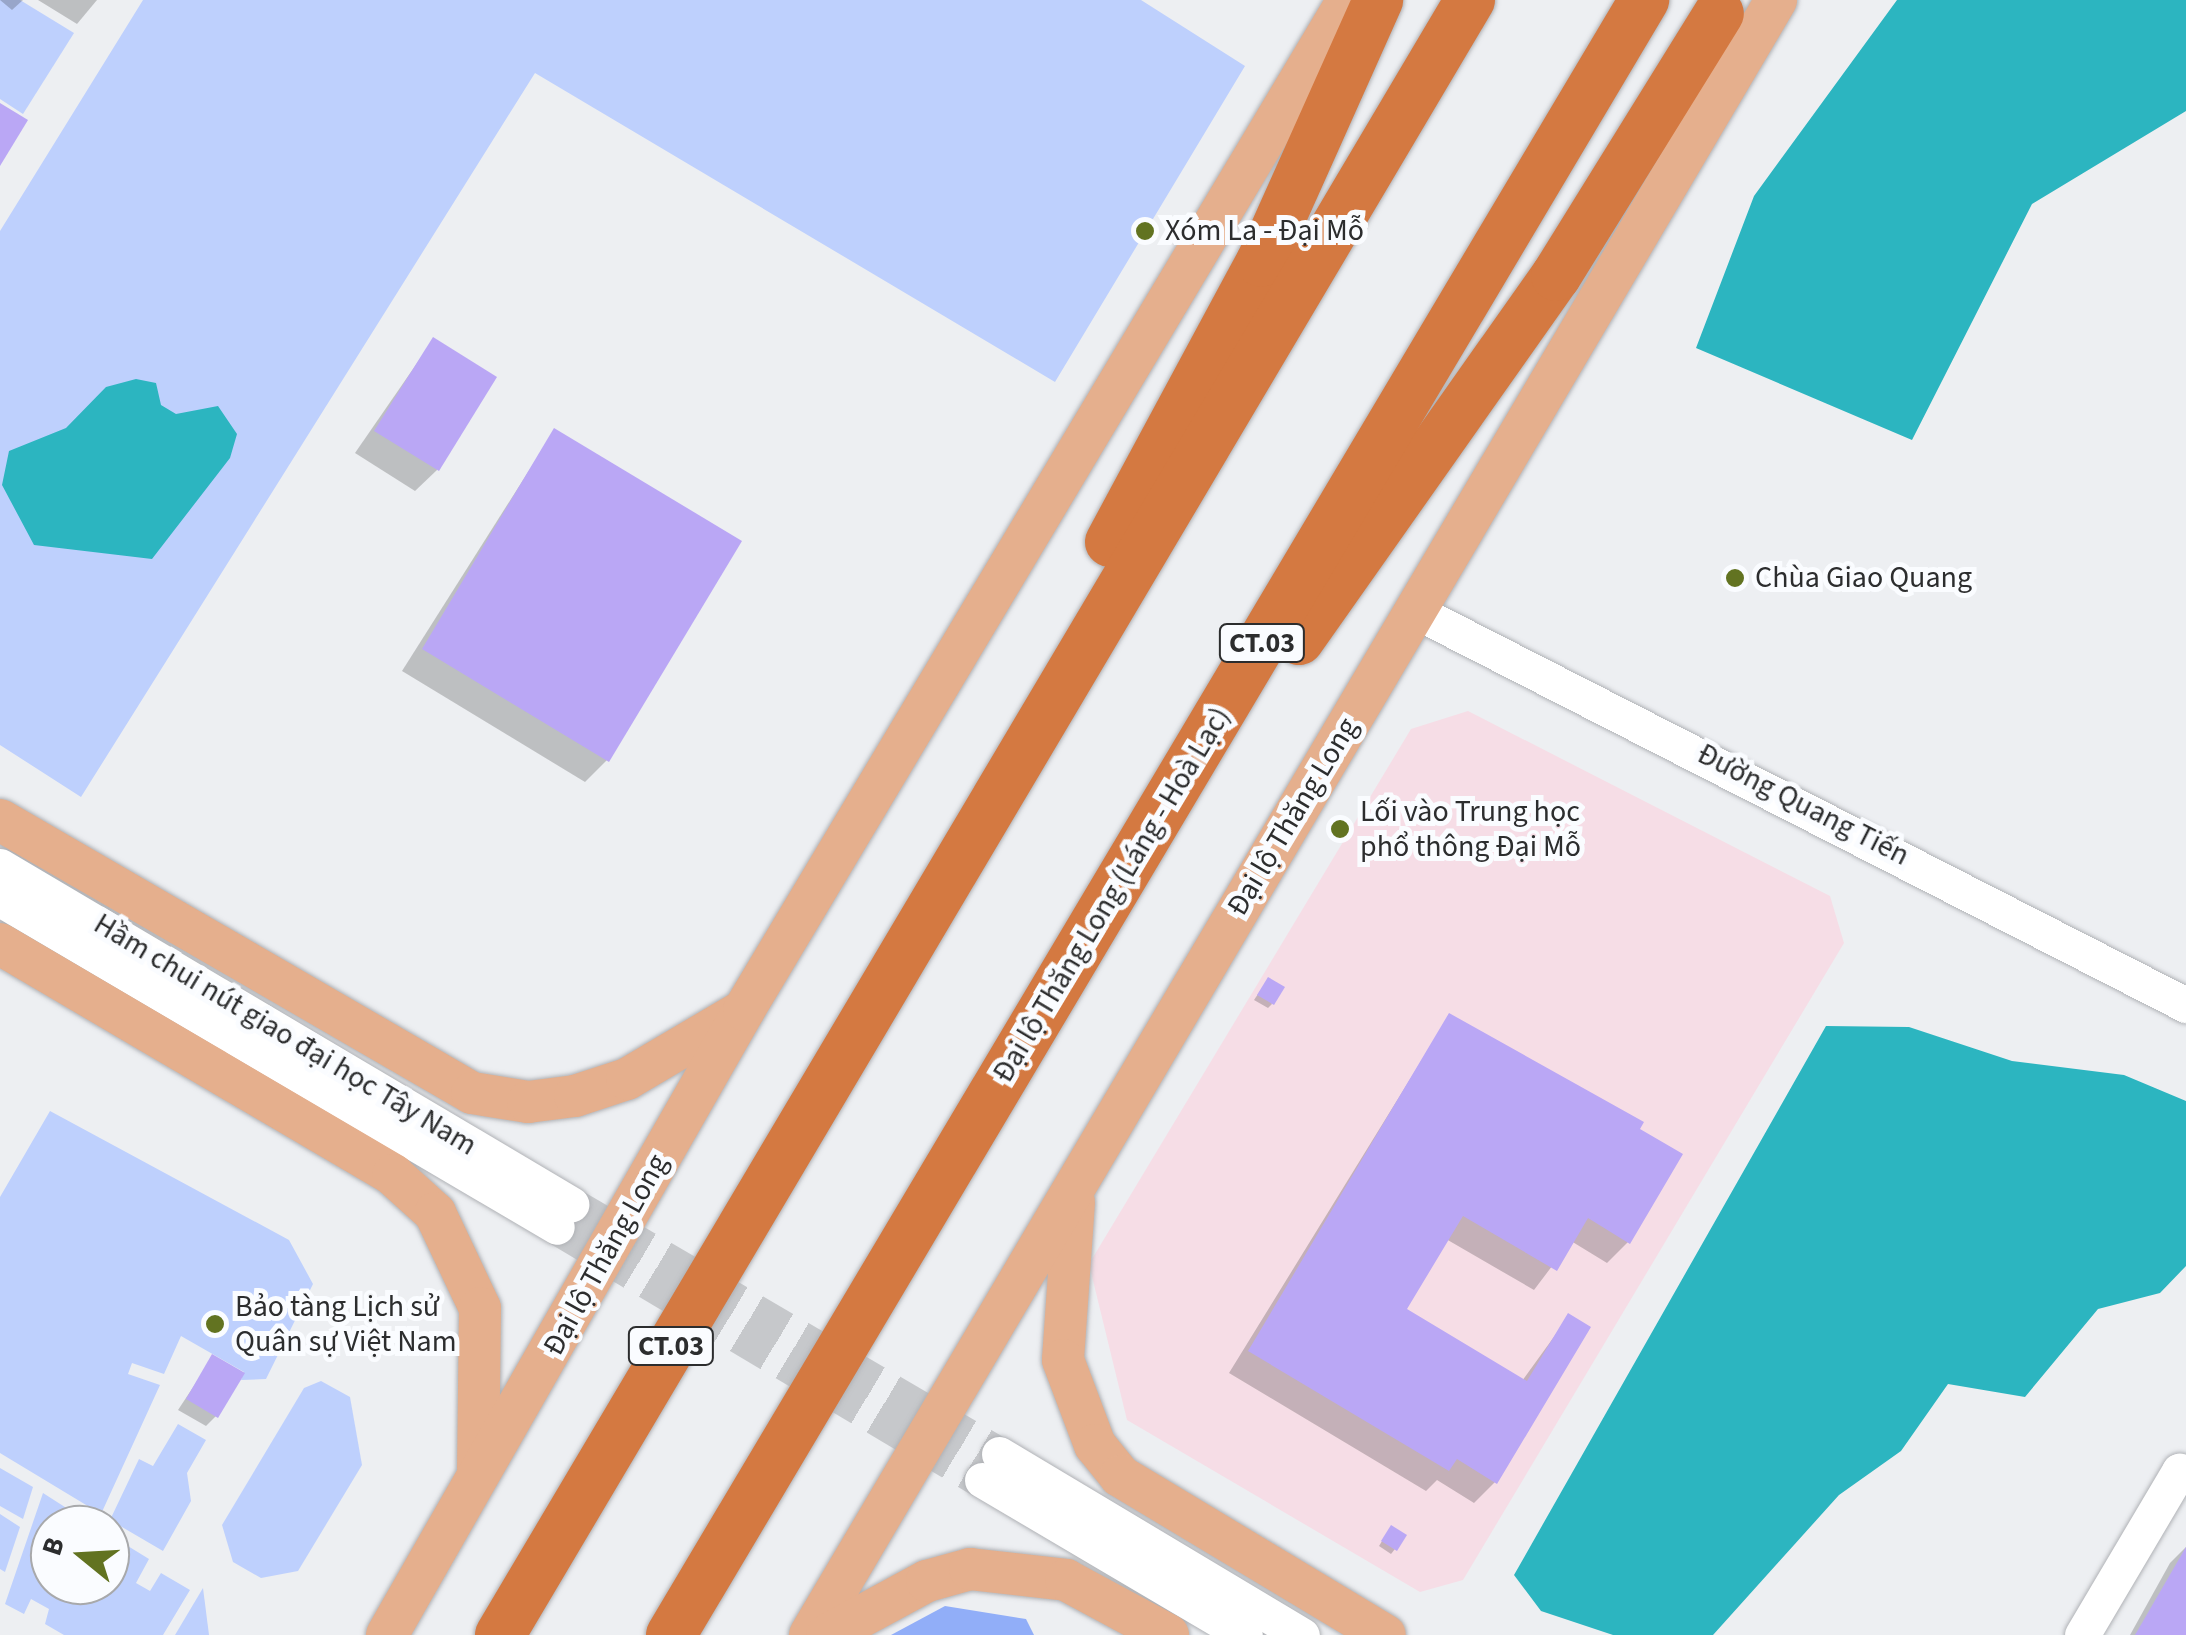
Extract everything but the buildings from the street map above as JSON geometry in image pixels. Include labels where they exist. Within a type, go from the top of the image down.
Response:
[{"type":"highway","points":[[794,1139],[865,979],[1015,726],[1261,262],[1378,0]]},
{"type":"highway","name":"CT.03","points":[[500,1635],[1470,0]]},
{"type":"highway","name":"Đại lộ Thăng Long (Láng - Hoà Lạc)","points":[[671,1635],[1644,0]]},
{"type":"highway","points":[[880,1285],[1051,1035],[1310,624],[1556,276],[1723,6]]},
{"type":"highway","points":[[695,1635],[756,1492]]},
{"type":"highway","points":[[486,1635],[548,1553]]},
{"type":"main road","name":"Đại lộ Thăng Long","points":[[387,1635],[475,1487],[744,1010],[1348,0]]},
{"type":"main road","name":"Đại lộ Thăng Long","points":[[810,1635],[1776,0]]},
{"type":"main road","points":[[1600,294],[1723,6]]},
{"type":"main road","points":[[0,820],[472,1093],[528,1102],[575,1096],[627,1079],[744,1010]]},
{"type":"main road","points":[[0,944],[394,1175],[435,1213],[480,1308],[485,1400],[475,1487]]},
{"type":"main road","points":[[1076,1184],[1062,1344],[1072,1404],[1095,1445],[1120,1476],[1385,1635]]},
{"type":"main road","points":[[827,1635],[927,1580],[970,1569],[1066,1580],[1168,1635]]},
{"type":"street","name":"Đường Quang Tiến","points":[[1416,612],[2186,1005]]},
{"type":"street","name":"Hầm chui nút giao đại học Tây Nam","points":[[0,866],[564,1216],[0,898]]},
{"type":"street","points":[[1245,1635],[991,1467],[1302,1635]]},
{"type":"street","points":[[2082,1635],[2179,1471],[2186,1476]]},
{"type":"shaded area","points":[[0,0],[20,0],[74,33],[23,114],[0,99]]},
{"type":"shaded area","points":[[143,0],[1141,0],[1245,66],[1055,382],[535,73],[81,797],[0,745],[0,231]]},
{"type":"shaded area","points":[[1897,0],[2186,0],[2186,111],[2032,204],[1912,440],[1696,348],[1754,196]]},
{"type":"shaded area","points":[[136,379],[156,383],[161,405],[176,414],[218,406],[237,434],[230,458],[152,559],[34,545],[2,485],[9,451],[66,428],[106,387]]},
{"type":"shaded area","points":[[1468,711],[1830,896],[1844,943],[1463,1580],[1420,1592],[1127,1420],[1089,1264],[1411,729]]},
{"type":"shaded area","points":[[1826,1026],[1909,1027],[2012,1061],[2124,1075],[2186,1101],[2186,1266],[2160,1293],[2098,1309],[2025,1397],[1948,1384],[1901,1451],[1839,1495],[1713,1635],[1613,1635],[1541,1611],[1514,1575]]},
{"type":"shaded area","points":[[50,1111],[289,1240],[313,1284],[266,1379],[241,1380],[244,1372],[181,1336],[164,1374],[132,1363],[128,1374],[160,1385],[105,1505],[86,1505],[0,1453],[0,1197]]},
{"type":"shaded area","points":[[321,1381],[350,1397],[362,1465],[298,1571],[261,1578],[233,1562],[222,1525],[304,1388]]},
{"type":"shaded area","points":[[178,1424],[206,1440],[187,1473],[191,1501],[163,1551],[130,1532],[130,1505],[117,1505],[139,1459],[153,1466]]},
{"type":"shaded area","points":[[0,1468],[33,1487],[23,1519],[0,1506]]},
{"type":"shaded area","points":[[43,1493],[62,1505],[39,1505]]},
{"type":"shaded area","points":[[0,1514],[20,1527],[5,1572],[0,1569]]},
{"type":"shaded area","points":[[30,1531],[30,1601],[24,1614],[5,1604]]},
{"type":"shaded area","points":[[130,1547],[149,1559],[136,1583],[150,1591],[161,1573],[190,1590],[163,1635],[64,1635],[45,1624],[49,1609],[42,1605],[130,1605]]},
{"type":"shaded area","points":[[203,1588],[209,1635],[175,1635]]},
{"type":"shaded area","points":[[945,1606],[1026,1619],[1034,1635],[891,1635]]},
{"type":"tunnel","points":[[571,1204],[999,1454]]},
{"type":"tunnel","points":[[557,1227],[982,1480]]},
{"type":"place","name":"Xóm La - Đại Mỗ","points":[[1145,231]]},
{"type":"place","name":"Chùa Giao Quang","points":[[1735,578]]},
{"type":"place","name":"Lối vào Trung học phổ thông Đại Mỗ","points":[[1340,829]]},
{"type":"place","name":"Bảo tàng Lịch sử Quân sự Việt Nam","points":[[215,1324]]}]
